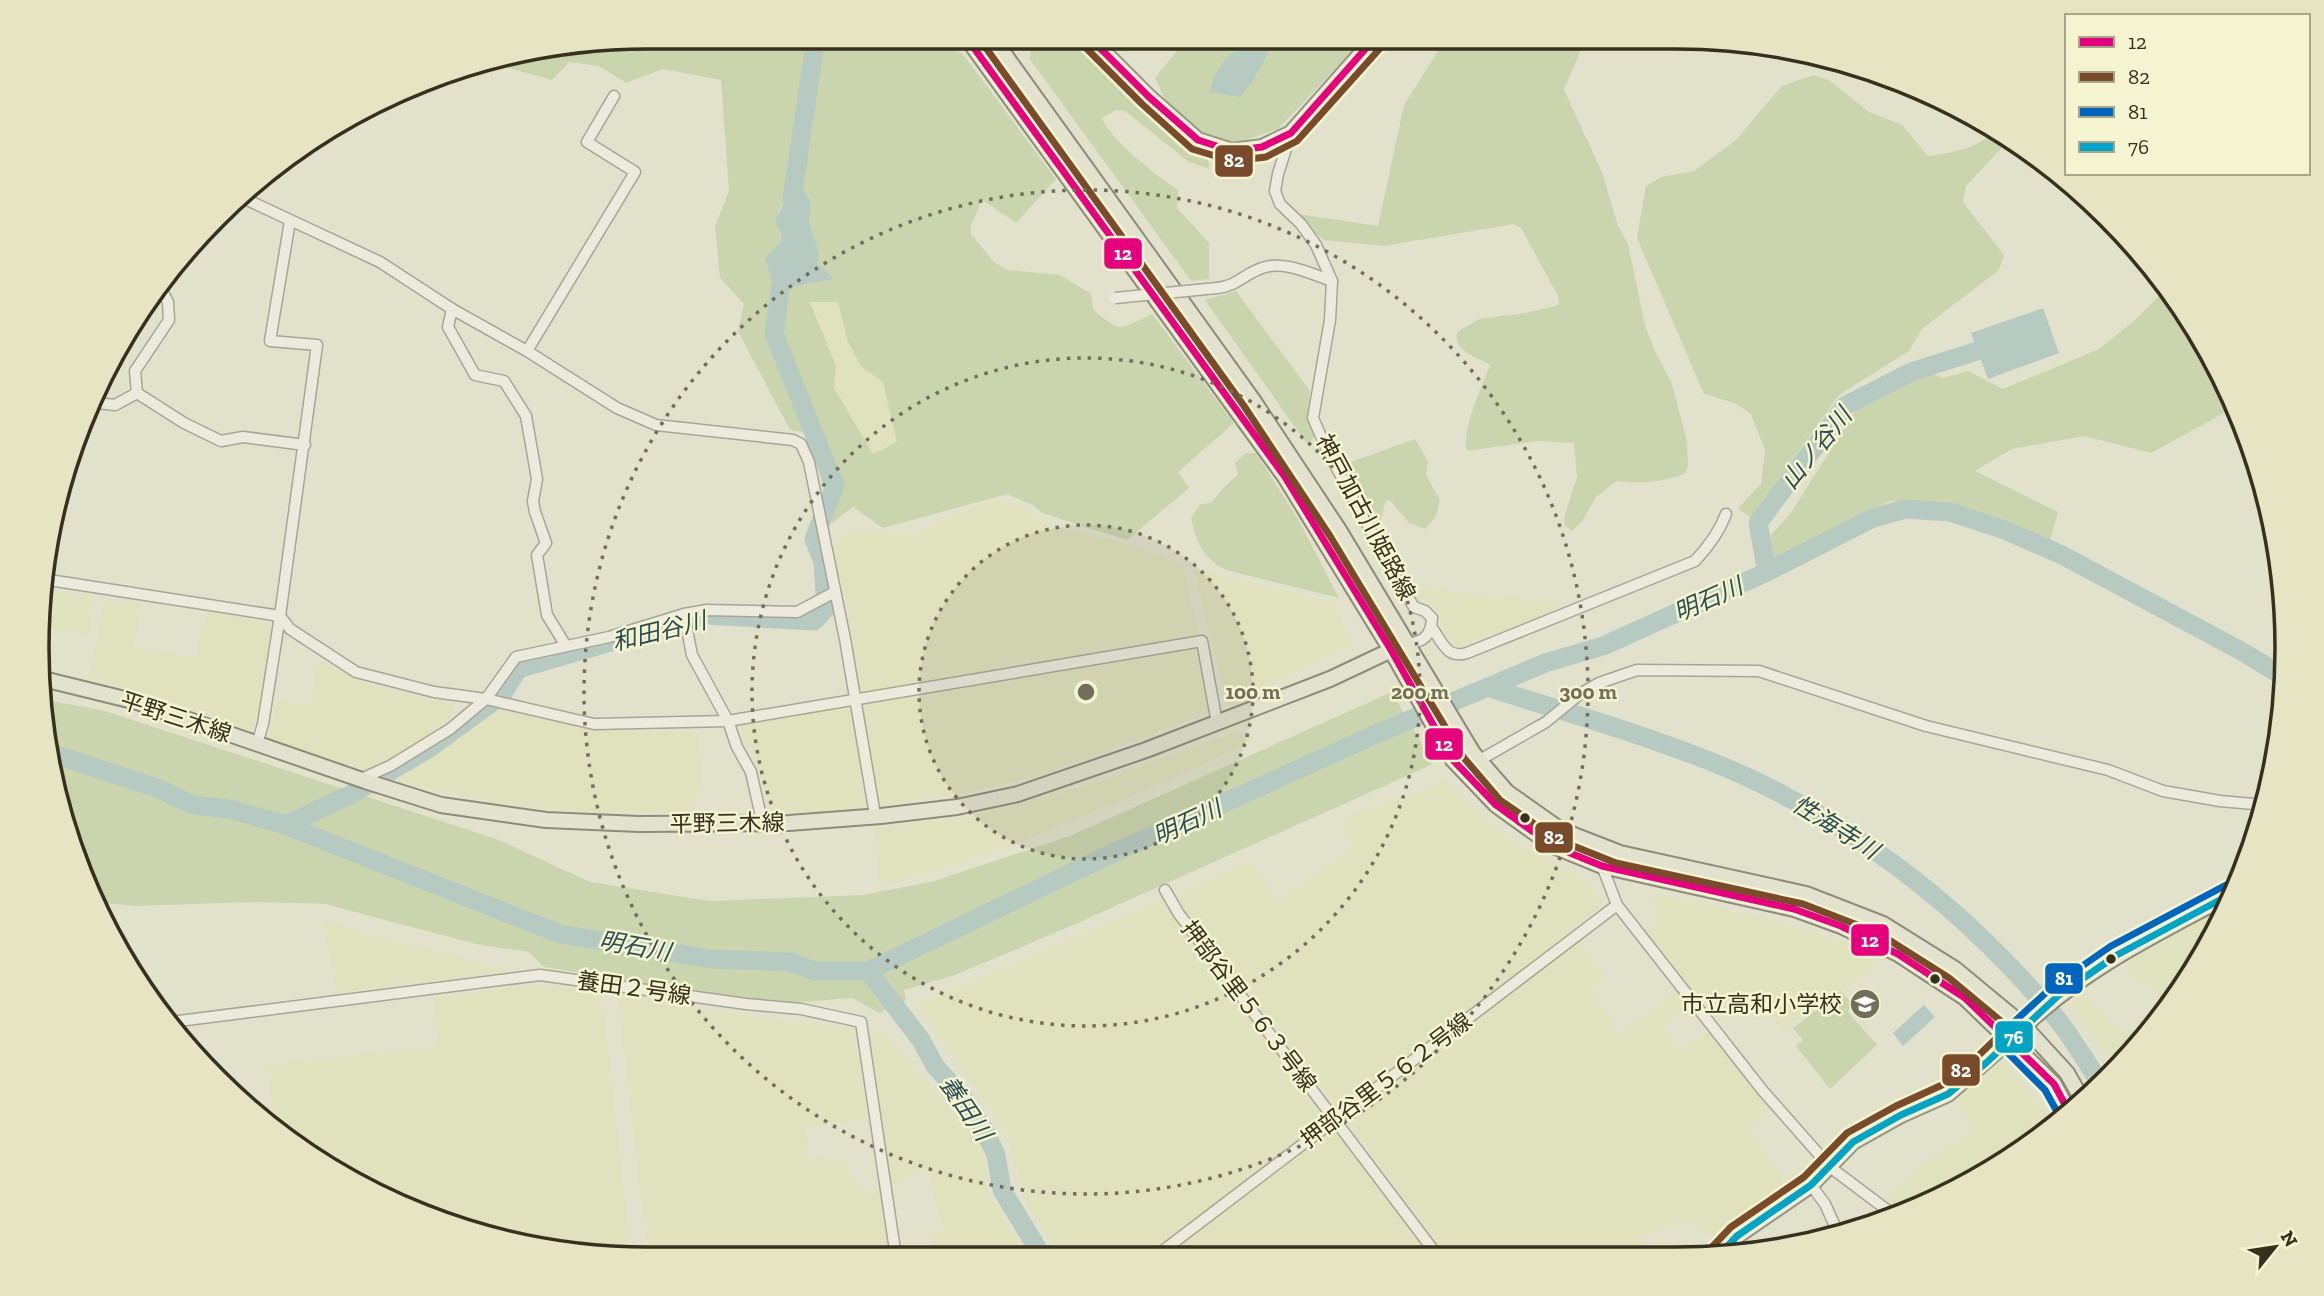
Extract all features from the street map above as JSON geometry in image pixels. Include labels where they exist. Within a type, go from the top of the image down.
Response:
[{"type":"main road","name":"神戸加古川姫路線","points":[[975,49],[1285,477],[1391,650],[1453,760],[1496,805],[1553,846],[1602,866],[1794,909],[1841,926],[1898,954],[1965,998],[2053,1084],[2065,1103]]},
{"type":"main road","name":"神戸加古川姫路線","points":[[1004,49],[1260,410],[1339,530],[1475,757],[1507,792],[1561,830],[1620,853],[1806,894],[1883,925],[1955,969],[2024,1027],[2067,1073],[2078,1092]]},
{"type":"main road","name":"平野三木線","points":[[50,681],[137,702],[441,805],[546,820],[639,824],[762,821],[789,823],[957,807],[1018,794],[1217,723],[1330,679],[1406,644]]},
{"type":"main road","points":[[2010,1041],[2059,995],[2117,955],[2218,901]]},
{"type":"street","points":[[977,52],[982,49]]},
{"type":"street","name":"神戸加古川姫路線","points":[[1101,49],[1149,97],[1198,140],[1232,151],[1262,147],[1291,133],[1366,49]]},
{"type":"street","points":[[527,351],[635,172],[587,142],[614,96]]},
{"type":"street","name":"神戸加古川姫路線","points":[[1291,133],[1275,191],[1280,204],[1301,224],[1316,245],[1332,281],[1330,320],[1313,418],[1327,450],[1399,583],[1414,607],[1425,611],[1432,618],[1432,628]]},
{"type":"street","points":[[249,201],[380,262],[452,309],[527,351],[617,408],[656,425],[748,434],[793,440],[801,444],[809,463],[856,698],[876,815]]},
{"type":"street","points":[[257,744],[263,724],[280,616],[317,345],[270,341],[290,221]]},
{"type":"street","points":[[1115,298],[1231,286],[1263,267],[1289,267],[1332,281]]},
{"type":"street","points":[[137,393],[135,371],[169,320],[168,302],[164,295]]},
{"type":"street","points":[[452,309],[448,327],[475,375],[504,381],[526,416],[537,479],[533,501],[546,543],[537,555],[547,615],[566,646]]},
{"type":"street","points":[[137,393],[184,423],[221,441],[243,437],[305,444]]},
{"type":"street","points":[[102,404],[115,405],[137,393]]},
{"type":"street","points":[[1406,644],[1419,642],[1428,636],[1432,628],[1450,654],[1458,656],[1695,561],[1719,531],[1726,514]]},
{"type":"street","points":[[53,581],[280,616],[290,629],[356,672],[434,692],[486,699],[594,724],[728,721],[1202,641],[1217,723]]},
{"type":"street","points":[[367,782],[450,729],[486,699],[516,657],[609,637],[684,614],[707,610],[797,612],[835,592]]},
{"type":"street","points":[[684,614],[692,655],[728,721],[737,747],[751,772],[762,821]]},
{"type":"street","points":[[1475,757],[1546,722],[1580,694],[1599,683],[1637,670],[1759,671],[1927,726],[2108,770],[2163,790],[2220,801],[2255,804]]},
{"type":"street","points":[[1602,866],[1617,905],[1763,1091],[1830,1167],[1885,1209]]},
{"type":"street","name":"押部谷里５６３号線","points":[[1164,890],[1179,914],[1431,1247]]},
{"type":"street","name":"押部谷里５６２号線","points":[[1168,1247],[1617,905]]},
{"type":"street","name":"養田２号線","points":[[179,1021],[540,975],[746,1004],[801,1009],[862,1022],[896,1247]]},
{"type":"street","points":[[1729,1245],[1737,1236],[1811,1185],[1853,1142],[1901,1115],[1948,1094],[2010,1041]]},
{"type":"street","points":[[1811,1185],[1835,1226]]},
{"type":"green space","points":[[954,49],[962,53],[1056,179],[1016,223],[982,200],[971,225],[971,234],[994,262],[1008,270],[1060,275],[1091,294],[1093,309],[1115,326],[1126,326],[1152,314],[1234,423],[1178,472],[1189,488],[1127,540],[1042,513],[1035,506],[1007,494],[883,528],[853,507],[832,523],[810,433],[790,430],[738,331],[744,304],[720,278],[715,226],[729,191],[721,80],[663,69],[626,83],[599,66],[569,62],[552,80],[504,67],[570,54],[609,50]],"holes":[[[798,175],[811,202],[809,223],[819,252],[818,264],[833,279],[781,242],[779,209],[785,202],[789,181]],[[810,302],[838,302],[848,342],[861,366],[883,382],[897,442],[873,454],[834,388],[836,366]]]},
{"type":"green space","points":[[1031,49],[1086,49],[1198,149],[1208,152],[1209,169],[1189,162],[1125,111],[1116,110],[1102,118],[1124,147],[1178,190],[1177,208],[1209,243],[1209,279],[1191,281],[1030,59]]},
{"type":"green space","points":[[1178,49],[1354,49],[1278,129],[1236,143],[1206,134],[1167,104],[1155,78]]},
{"type":"green space","points":[[1439,49],[1581,49],[1564,90],[1602,172],[1618,226],[1628,244],[1645,325],[1672,384],[1687,441],[1688,466],[1685,474],[1651,482],[1617,481],[1596,497],[1583,520],[1572,531],[1565,526],[1564,518],[1577,477],[1574,443],[1537,441],[1467,451],[1467,431],[1490,365],[1462,349],[1457,332],[1479,319],[1526,313],[1559,305],[1558,296],[1521,228],[1514,224],[1383,246],[1324,240],[1291,213],[1378,226],[1404,105]]},
{"type":"green space","points":[[1813,75],[1829,80],[1869,112],[1902,125],[1928,156],[1974,145],[1987,136],[2003,146],[1966,186],[1963,202],[2004,255],[1999,270],[1922,329],[1909,351],[1839,395],[1751,518],[1738,508],[1761,484],[1765,450],[1751,414],[1737,404],[1704,394],[1637,238],[1646,186],[1661,177],[1694,171],[1736,140],[1782,86]]},
{"type":"green space","points":[[1236,291],[1310,391],[1307,417],[1316,436],[1307,444],[1205,300]]},
{"type":"green space","points":[[2160,295],[2195,349],[2226,412],[2151,453],[2084,436],[2012,449],[1975,471],[2058,512],[2049,544],[1943,503],[1890,501],[1772,560],[1771,535],[1791,513],[1858,406],[1929,373],[1943,378],[1968,371],[2003,389],[2099,349],[2135,320]]},
{"type":"green space","points":[[838,301],[848,342],[861,366],[883,382],[897,442],[873,454],[834,388],[836,366],[810,302]]},
{"type":"green space","points":[[1415,439],[1428,461],[1426,475],[1440,500],[1436,516],[1425,529],[1409,523],[1391,501],[1386,500],[1379,527],[1342,465]]},
{"type":"green space","points":[[1246,453],[1256,453],[1298,519],[1339,598],[1226,570],[1211,560],[1202,549],[1191,518],[1200,504],[1211,503],[1238,475],[1235,463]]},
{"type":"green space","points":[[994,500],[1028,509],[1043,524],[1125,543],[1182,564],[1199,635],[859,695],[846,596],[837,579],[830,550],[845,531],[915,533]]},
{"type":"green space","points":[[1194,569],[1333,603],[1353,645],[1227,707]]},
{"type":"green space","points":[[1425,588],[1485,596],[1559,601],[1548,615],[1456,647],[1443,627],[1436,609],[1429,601],[1418,596]]},
{"type":"green space","points":[[52,591],[93,598],[89,635],[49,629]]},
{"type":"green space","points":[[104,602],[141,603],[134,649],[196,658],[209,612],[253,620],[270,627],[261,699],[253,732],[164,699],[89,677]]},
{"type":"green space","points":[[1198,648],[1211,712],[1041,775],[971,792],[877,805],[862,712],[868,704]]},
{"type":"green space","points":[[317,658],[363,683],[456,706],[449,719],[424,738],[383,764],[367,770],[269,739],[276,702],[311,704]]},
{"type":"green space","points":[[1392,692],[1433,764],[1064,929],[955,975],[904,990],[906,1000],[879,1013],[852,998],[775,1004],[544,967],[529,952],[476,944],[325,904],[258,902],[135,906],[107,903],[81,841],[69,803],[51,701],[105,711],[499,840],[590,882],[709,901],[863,895],[935,881],[1070,836]]},
{"type":"green space","points":[[844,708],[851,710],[866,811],[771,813],[759,769],[742,735],[741,723]]},
{"type":"green space","points":[[491,709],[596,730],[697,732],[702,769],[700,795],[687,811],[595,812],[510,806],[387,778],[423,761]]},
{"type":"green space","points":[[1234,733],[1252,736],[1253,741],[1167,781],[1021,842],[934,871],[879,885],[874,828],[971,816],[1008,807],[1094,783]]},
{"type":"green space","points":[[1447,781],[1475,811],[1523,848],[1582,877],[1604,903],[1570,931],[1606,978],[1591,991],[1620,1036],[1677,991],[1689,1005],[1663,1026],[1679,1051],[1707,1032],[1771,1109],[1749,1127],[1789,1190],[1749,1215],[1713,1245],[1698,1222],[1693,1225],[1688,1220],[1639,1238],[1646,1247],[1442,1247],[1176,894],[1250,861],[1278,901],[1352,847],[1337,821]]},
{"type":"green space","points":[[1662,895],[1803,929],[1848,945],[1879,966],[1781,1030],[1756,997],[1695,996],[1644,931],[1662,917],[1652,903]]},
{"type":"green space","points":[[1163,899],[1174,918],[1423,1247],[1055,1247],[1027,1205],[1003,1127],[918,1005]]},
{"type":"green space","points":[[2213,913],[2195,948],[2146,1019],[2160,991],[2125,972],[2127,963]]},
{"type":"green space","points":[[322,921],[507,971],[337,993]]},
{"type":"green space","points":[[539,985],[602,991],[630,1247],[570,1242],[531,1235],[455,1215],[348,1167],[273,1115],[267,1065],[438,1046],[433,998]]},
{"type":"green space","points":[[1841,991],[1852,1004],[1848,1012],[1877,1045],[1830,1089],[1796,1046],[1803,1040],[1793,1028]]},
{"type":"green space","points":[[617,993],[788,1023],[854,1027],[868,1119],[806,1126],[808,1156],[846,1162],[863,1193],[881,1189],[890,1247],[647,1247]]},
{"type":"green space","points":[[2082,993],[2118,1030],[2135,1032],[2109,1061],[2070,1004]]},
{"type":"green space","points":[[869,1027],[884,1032],[985,1149],[986,1187],[1020,1247],[934,1247],[931,1233],[944,1230],[927,1170],[892,1184]]},
{"type":"green space","points":[[2004,1062],[2049,1116],[1976,1167],[1892,1206],[1884,1200],[1917,1169],[1975,1128],[1954,1100]]},
{"type":"shaded area","points":[[1236,51],[1269,51],[1253,81],[1240,97],[1209,92],[1222,63]]},
{"type":"shaded area","points":[[794,173],[798,175],[811,202],[809,223],[819,252],[818,264],[834,279],[775,290],[765,258],[781,242],[781,233],[775,222]]},
{"type":"shaded area","points":[[2043,308],[2059,353],[1988,379],[1971,333]]},
{"type":"shaded area","points":[[1924,1005],[1935,1017],[1903,1046],[1893,1033]]},
{"type":"waterway","name":"和田谷川","points":[[792,199],[814,49]]},
{"type":"waterway","name":"和田谷川","points":[[285,825],[348,796],[428,749],[502,695],[518,669],[704,615],[814,621],[826,608],[823,562],[814,539],[835,486],[774,334],[784,264]]},
{"type":"waterway","name":"山ノ谷川","points":[[1767,572],[1758,523],[1845,406],[1911,372],[2002,343]]},
{"type":"waterway","name":"明石川","points":[[59,756],[157,788],[193,805],[229,809],[285,825],[560,934],[711,959],[791,962],[814,971],[868,971],[1096,861],[1374,735],[1545,663],[1603,646],[1767,572],[1873,518],[1905,509],[1950,512],[2002,529],[2062,555],[2274,671]]},
{"type":"waterway","name":"性海寺川","points":[[1490,688],[1707,760],[1758,782],[1853,836],[1898,867],[1982,938],[2057,1019],[2096,1076]]},
{"type":"waterway","name":"養田川","points":[[868,971],[921,1040],[935,1066],[961,1095],[984,1129],[996,1155],[1002,1190],[1037,1247]]},
{"type":"transit line","name":"12","points":[[975,49],[1285,477],[1391,650],[1453,760],[1496,805],[1553,846],[1602,866],[1794,909],[1841,926],[1898,954],[1965,998],[2054,1084],[2064,1103]]},
{"type":"transit line","name":"82","points":[[987,49],[1244,406],[1330,536],[1464,758],[1500,800],[1556,839],[1616,863],[1803,904],[1878,933],[1949,978],[2008,1027],[1942,1085],[1847,1133],[1804,1177],[1731,1227],[1713,1246]]},
{"type":"transit line","name":"82","points":[[1087,49],[1192,149],[1232,161],[1266,157],[1297,141],[1379,49]]},
{"type":"transit line","name":"12","points":[[1101,49],[1149,97],[1198,140],[1232,151],[1262,147],[1291,133],[1365,49]]},
{"type":"transit line","name":"81","points":[[2056,1110],[2045,1090],[2001,1046],[2001,1034],[2052,987],[2111,946],[2225,885]]},
{"type":"transit line","name":"76","points":[[1729,1245],[1737,1236],[1811,1185],[1853,1142],[1901,1115],[1948,1094],[1986,1063],[2059,995],[2117,955],[2218,901]]},
{"type":"place","name":"市立高和小学校","points":[[1865,1004]]}]
